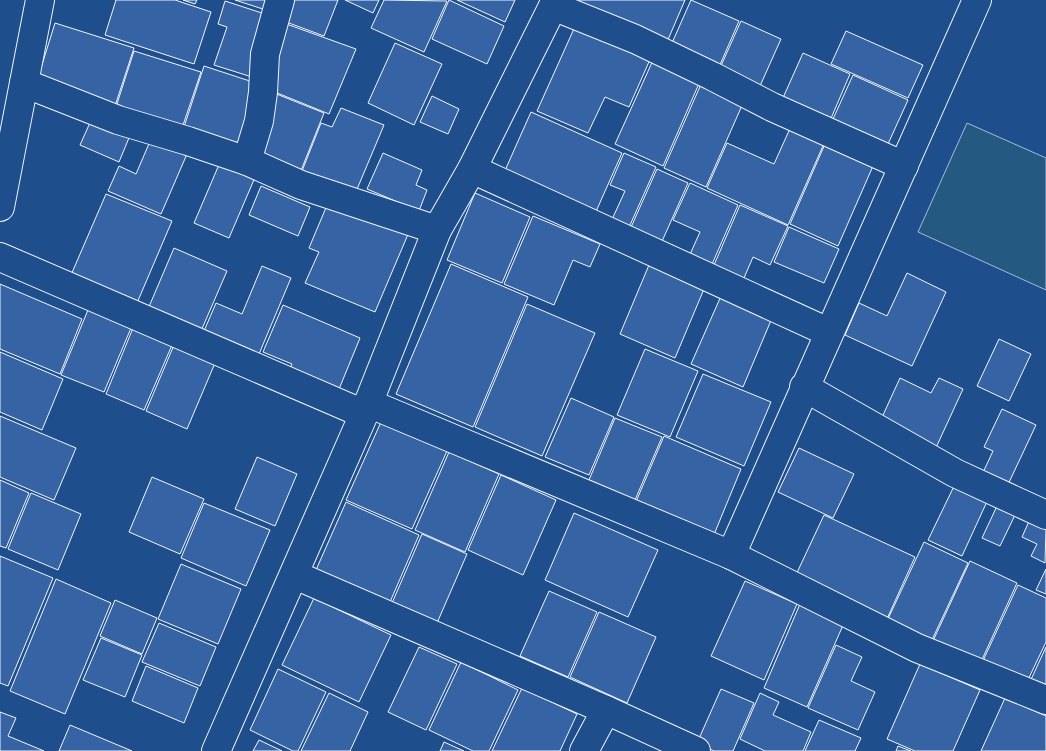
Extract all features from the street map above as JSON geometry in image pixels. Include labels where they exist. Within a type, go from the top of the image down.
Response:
[{"type":"street","points":[[0,207],[40,0]]},
{"type":"street","points":[[247,162],[259,121],[265,54],[280,0]]},
{"type":"street","points":[[730,555],[976,0]]},
{"type":"street","points":[[216,751],[295,575],[366,408],[438,230],[472,169],[555,3],[636,39],[772,107],[904,166]]},
{"type":"street","points":[[24,83],[118,120],[188,141],[247,162],[301,185],[438,230]]},
{"type":"street","points":[[472,169],[828,332]]},
{"type":"street","points":[[0,257],[730,555],[917,648],[1046,700]]},
{"type":"street","points":[[804,386],[955,473],[1046,515]]},
{"type":"street","points":[[295,575],[696,751]]},
{"type":"street","points":[[584,751],[606,710]]},
{"type":"shaded area","points":[[967,123],[1046,158],[1046,290],[918,232]]},
{"type":"building","points":[[116,0],[175,0],[211,12],[194,64],[105,35]]},
{"type":"building","points":[[183,0],[197,0],[195,4]]},
{"type":"building","points":[[235,0],[273,0],[269,11]]},
{"type":"building","points":[[284,0],[338,0],[324,36],[278,19]]},
{"type":"building","points":[[345,0],[379,0],[373,13]]},
{"type":"building","points":[[384,0],[447,1],[424,52],[371,28]]},
{"type":"building","points":[[449,0],[504,26],[487,64],[432,39]]},
{"type":"building","points":[[457,0],[515,0],[505,22]]},
{"type":"building","points":[[580,0],[685,0],[664,49],[576,9]]},
{"type":"building","points":[[691,0],[739,21],[716,74],[668,52]]},
{"type":"building","points":[[225,1],[271,16],[252,77],[214,65],[227,27],[218,24]]},
{"type":"building","points":[[278,21],[356,49],[329,114],[265,88]]},
{"type":"building","points":[[741,21],[781,39],[756,95],[716,77]]},
{"type":"building","points":[[577,22],[652,55],[629,107],[605,97],[588,133],[537,111]]},
{"type":"building","points":[[55,23],[134,48],[114,109],[36,84]]},
{"type":"building","points":[[846,31],[923,65],[908,98],[831,64]]},
{"type":"building","points":[[395,43],[442,64],[414,125],[368,103]]},
{"type":"building","points":[[134,51],[201,72],[181,131],[115,110]]},
{"type":"building","points":[[803,53],[850,74],[826,130],[778,109]]},
{"type":"building","points":[[654,58],[701,79],[663,166],[615,144]]},
{"type":"building","points":[[204,66],[262,85],[241,148],[183,130]]},
{"type":"building","points":[[853,75],[908,100],[883,155],[828,130]]},
{"type":"building","points":[[702,82],[744,101],[706,187],[664,168]]},
{"type":"building","points":[[269,91],[324,113],[300,173],[251,153]]},
{"type":"building","points":[[432,96],[459,109],[448,134],[420,122]]},
{"type":"building","points":[[341,108],[384,125],[355,194],[302,171],[321,123],[332,127]]},
{"type":"building","points":[[531,112],[622,153],[594,216],[503,175]]},
{"type":"building","points":[[93,116],[131,133],[119,162],[80,145]]},
{"type":"building","points":[[792,124],[826,139],[788,225],[707,188],[727,143],[774,164]]},
{"type":"building","points":[[151,139],[187,154],[161,214],[108,191],[119,166],[136,174]]},
{"type":"building","points":[[825,144],[873,166],[838,246],[790,224]]},
{"type":"building","points":[[383,153],[422,170],[416,185],[427,190],[419,211],[367,189]]},
{"type":"building","points":[[624,153],[656,167],[626,234],[609,226],[625,191],[610,185]]},
{"type":"building","points":[[221,160],[256,175],[229,238],[194,223]]},
{"type":"building","points":[[657,169],[688,183],[659,248],[628,234]]},
{"type":"building","points":[[690,183],[738,205],[709,271],[687,261],[700,232],[673,220]]},
{"type":"building","points":[[261,186],[310,207],[298,236],[249,215]]},
{"type":"building","points":[[475,193],[530,217],[502,283],[447,260]]},
{"type":"building","points":[[106,194],[172,221],[137,303],[71,275]]},
{"type":"building","points":[[330,198],[409,232],[375,312],[305,283],[319,252],[309,248]]},
{"type":"building","points":[[740,205],[788,226],[770,265],[753,257],[741,285],[711,272]]},
{"type":"building","points":[[533,216],[600,244],[590,267],[573,260],[554,305],[504,284]]},
{"type":"building","points":[[789,227],[839,249],[824,283],[774,262]]},
{"type":"building","points":[[174,248],[227,271],[201,331],[148,309]]},
{"type":"building","points":[[451,264],[528,297],[473,427],[396,394]]},
{"type":"building","points":[[649,265],[704,289],[675,358],[620,334]]},
{"type":"building","points":[[262,266],[291,278],[259,354],[204,331],[216,303],[242,314]]},
{"type":"building","points":[[907,273],[946,292],[912,366],[845,335],[859,303],[887,316]]},
{"type":"building","points":[[0,284],[82,319],[60,374],[0,349]]},
{"type":"building","points":[[721,296],[772,318],[743,387],[691,364]]},
{"type":"building","points":[[527,304],[595,333],[542,456],[475,427]]},
{"type":"building","points":[[283,305],[360,338],[337,394],[288,373],[292,364],[263,352]]},
{"type":"building","points":[[88,310],[131,328],[104,392],[61,375]]},
{"type":"building","points":[[133,328],[172,345],[144,410],[106,394]]},
{"type":"building","points":[[999,339],[1031,354],[1009,401],[977,386]]},
{"type":"building","points":[[174,345],[215,363],[187,429],[146,411]]},
{"type":"building","points":[[645,349],[698,371],[670,437],[617,415]]},
{"type":"building","points":[[0,352],[63,379],[42,430],[0,412]]},
{"type":"building","points":[[703,374],[771,402],[744,466],[676,437]]},
{"type":"building","points":[[900,378],[931,393],[939,378],[963,389],[934,452],[878,426]]},
{"type":"building","points":[[571,398],[614,417],[589,475],[545,457]]},
{"type":"building","points":[[1002,409],[1036,425],[1004,493],[979,481],[993,451],[984,447]]},
{"type":"building","points":[[0,416],[76,448],[54,500],[0,477]]},
{"type":"building","points":[[615,418],[662,437],[635,500],[589,480]]},
{"type":"building","points":[[381,422],[447,451],[412,529],[346,500]]},
{"type":"building","points":[[664,436],[741,469],[713,537],[635,504]]},
{"type":"building","points":[[799,448],[854,474],[833,518],[778,492]]},
{"type":"building","points":[[449,452],[499,474],[465,552],[415,530]]},
{"type":"building","points":[[257,457],[297,474],[275,526],[235,509]]},
{"type":"building","points":[[501,475],[556,500],[523,575],[468,550]]},
{"type":"building","points":[[152,477],[204,499],[180,554],[129,532]]},
{"type":"building","points":[[0,480],[29,493],[6,548],[0,546]]},
{"type":"building","points":[[957,480],[990,495],[962,556],[928,540]]},
{"type":"building","points":[[31,493],[81,514],[58,570],[8,549]]},
{"type":"building","points":[[346,502],[419,535],[390,602],[316,570]]},
{"type":"building","points":[[204,503],[270,530],[246,586],[181,558]]},
{"type":"building","points":[[997,506],[1015,515],[1000,546],[982,538]]},
{"type":"building","points":[[574,513],[658,550],[628,617],[545,580]]},
{"type":"building","points":[[824,515],[915,557],[886,621],[794,579]]},
{"type":"building","points":[[1030,519],[1046,527],[1045,563],[1031,556],[1037,544],[1022,537]]},
{"type":"building","points":[[422,534],[467,554],[437,623],[392,603]]},
{"type":"building","points":[[924,542],[968,563],[931,642],[887,621]]},
{"type":"building","points":[[0,556],[53,578],[8,686],[0,683]]},
{"type":"building","points":[[970,561],[1017,583],[980,664],[932,643]]},
{"type":"building","points":[[181,564],[241,589],[218,644],[158,619]]},
{"type":"building","points":[[1046,569],[1046,594],[1036,590]]},
{"type":"building","points":[[56,579],[111,603],[65,714],[10,691]]},
{"type":"building","points":[[745,581],[797,604],[764,680],[711,656]]},
{"type":"building","points":[[1018,585],[1046,598],[1046,642],[1025,686],[981,665]]},
{"type":"building","points":[[549,591],[597,612],[568,677],[520,656]]},
{"type":"building","points":[[314,598],[391,635],[359,702],[282,665]]},
{"type":"building","points":[[115,600],[157,618],[142,654],[100,636]]},
{"type":"building","points":[[800,604],[844,623],[807,707],[764,688]]},
{"type":"building","points":[[599,612],[656,637],[627,703],[570,677]]},
{"type":"building","points":[[159,623],[216,647],[200,686],[142,662]]},
{"type":"building","points":[[101,638],[142,655],[125,697],[83,680]]},
{"type":"building","points":[[836,645],[862,657],[851,681],[875,692],[858,730],[808,708]]},
{"type":"building","points":[[419,647],[457,664],[426,730],[388,712]]},
{"type":"building","points":[[1046,647],[1046,695],[1028,686]]},
{"type":"building","points":[[461,662],[518,690],[489,751],[473,751],[429,730]]},
{"type":"building","points":[[920,664],[980,690],[953,751],[915,751],[887,739]]},
{"type":"building","points":[[146,666],[198,688],[184,723],[132,701]]},
{"type":"building","points":[[278,669],[326,692],[298,751],[293,751],[250,730]]},
{"type":"building","points":[[522,688],[577,714],[560,751],[492,751]]},
{"type":"building","points":[[721,689],[754,703],[733,751],[714,751],[697,743]]},
{"type":"building","points":[[329,693],[368,712],[350,751],[301,751]]},
{"type":"building","points":[[760,693],[779,702],[773,715],[811,732],[803,751],[765,751],[740,739]]},
{"type":"building","points":[[1005,698],[1046,716],[1046,751],[981,751]]},
{"type":"building","points":[[0,712],[16,718],[8,736],[44,751],[0,751]]},
{"type":"building","points":[[819,720],[861,738],[855,751],[805,751]]},
{"type":"building","points":[[70,725],[132,751],[59,751]]},
{"type":"building","points":[[259,740],[282,751],[253,751]]},
{"type":"building","points":[[444,742],[464,751],[440,751]]},
{"type":"building","points":[[898,746],[911,751],[896,751]]}]
